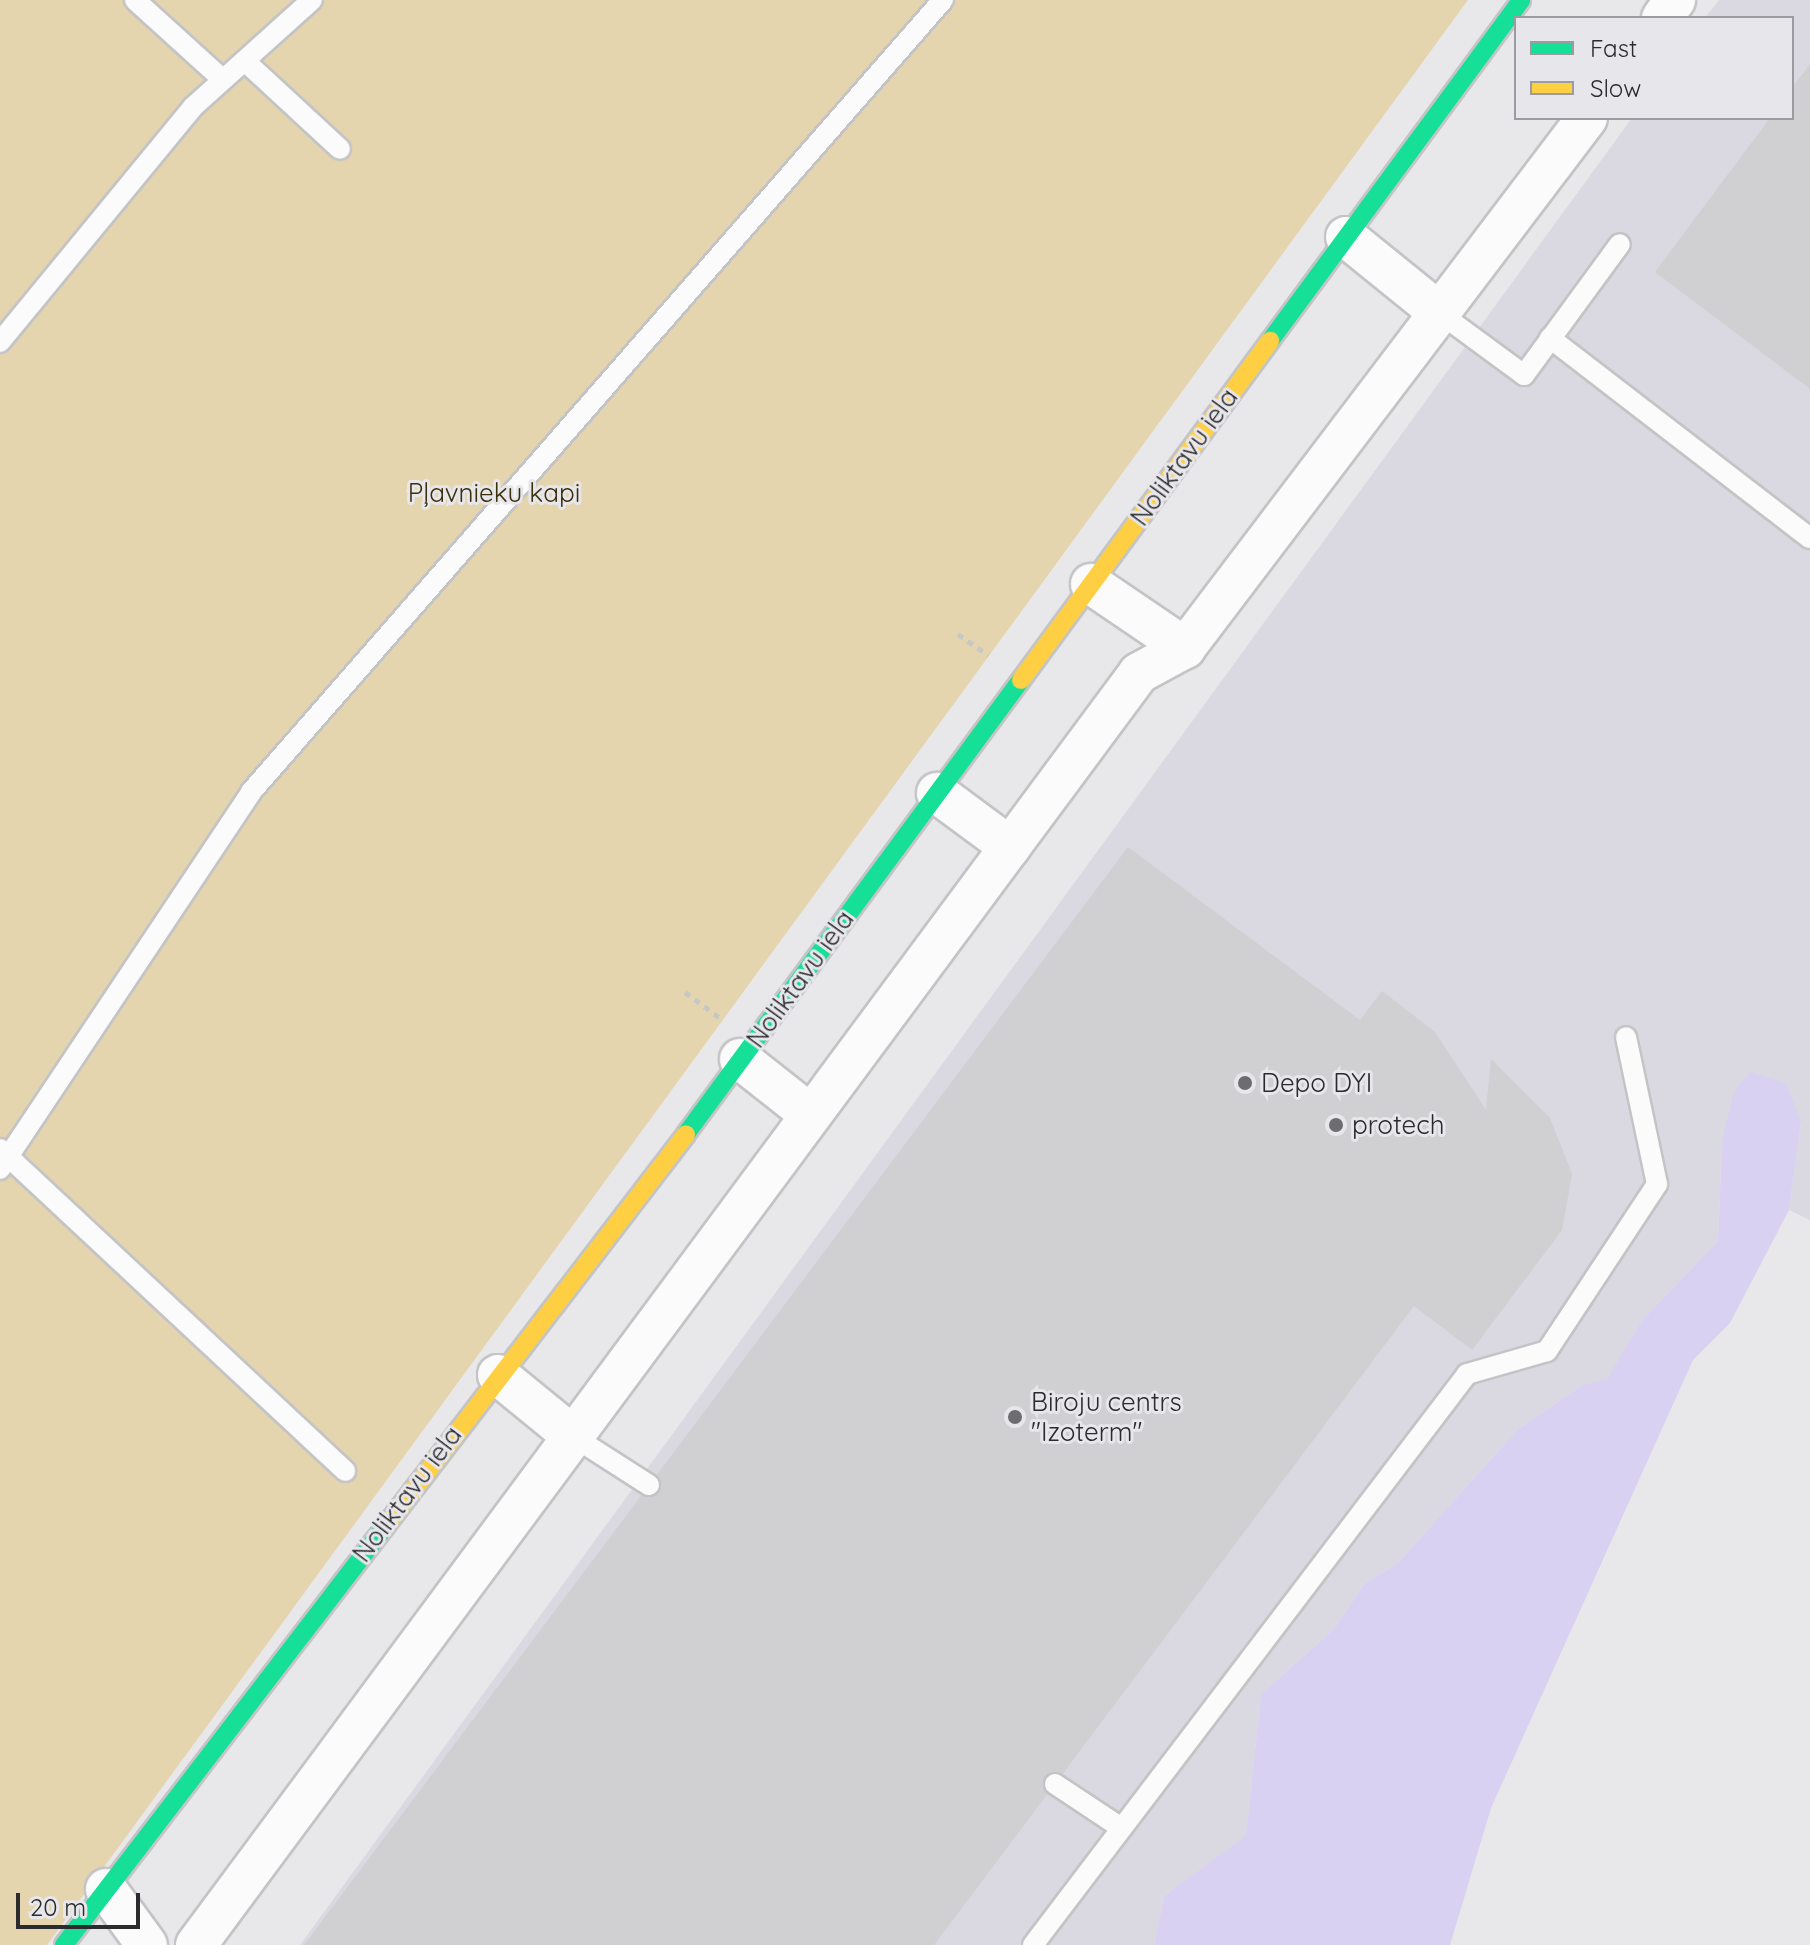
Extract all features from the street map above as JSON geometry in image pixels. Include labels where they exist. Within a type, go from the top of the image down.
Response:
[{"type":"street","name":"Noliktavu iela","points":[[64,1945],[740,1059],[1521,0]]},
{"type":"street","points":[[196,1945],[1139,673],[1185,648],[1586,120]]},
{"type":"street","points":[[1346,237],[1441,314]]},
{"type":"street","points":[[1091,584],[1185,648]]},
{"type":"street","points":[[937,793],[1010,847]]},
{"type":"street","points":[[740,1059],[811,1115]]},
{"type":"street","points":[[498,1375],[574,1437]]},
{"type":"street","points":[[106,1889],[147,1945]]},
{"type":"lane","points":[[135,0],[222,79]]},
{"type":"lane","points":[[0,342],[222,79],[248,64],[312,0]]},
{"type":"lane","points":[[345,1471],[3,1158],[251,792],[943,0]]},
{"type":"lane","points":[[248,64],[340,149]]},
{"type":"lane","points":[[1441,314],[1524,375],[1620,244]]},
{"type":"lane","points":[[1550,338],[1810,538]]},
{"type":"lane","points":[[1033,1945],[1467,1374],[1547,1351],[1657,1184],[1626,1037]]},
{"type":"lane","points":[[574,1437],[649,1485]]},
{"type":"lane","points":[[1055,1784],[1120,1827]]},
{"type":"shaded area","points":[[1719,0],[1810,0],[1810,1220],[1789,1210],[1801,1122],[1722,1141],[1718,1241],[1642,1320],[1607,1380],[1582,1385],[1517,1430],[1397,1564],[1365,1583],[1334,1629],[1261,1694],[1246,1837],[1164,1896],[1154,1945],[300,1945],[1631,120],[1794,120],[1794,16],[1707,16]]},
{"type":"shaded area","points":[[1750,1072],[1786,1083],[1801,1122],[1789,1210],[1730,1323],[1693,1360],[1491,1808],[1450,1945],[1154,1945],[1164,1896],[1246,1836],[1261,1694],[1334,1629],[1365,1583],[1397,1564],[1517,1430],[1582,1385],[1607,1379],[1642,1320],[1718,1241],[1722,1141],[1734,1092]]},
{"type":"green space","name":"Pļavnieku kapi","points":[[0,0],[1468,0],[47,1945],[0,1945]]},
{"type":"building","points":[[1810,64],[1810,389],[1655,272],[1769,120],[1794,120],[1794,85]]},
{"type":"building","name":"Biroju centrs \"Izoterm\"","points":[[1128,847],[1360,1020],[1382,991],[1435,1032],[1486,1110],[1491,1059],[1550,1118],[1572,1174],[1562,1230],[1472,1350],[1414,1306],[934,1945],[304,1945]]},
{"type":"traffic: fast","points":[[1270,341],[1521,0]]},
{"type":"traffic: fast","points":[[686,1134],[1021,680]]},
{"type":"traffic: fast","points":[[64,1945],[384,1528]]},
{"type":"traffic: slow","points":[[1021,680],[1270,341]]},
{"type":"traffic: slow","points":[[384,1528],[686,1134]]},
{"type":"place","name":"Depo DYI","points":[[1245,1083]]},
{"type":"place","name":"protech","points":[[1336,1125]]},
{"type":"place","name":"Biroju centrs \"Izoterm\"","points":[[1015,1417]]}]
